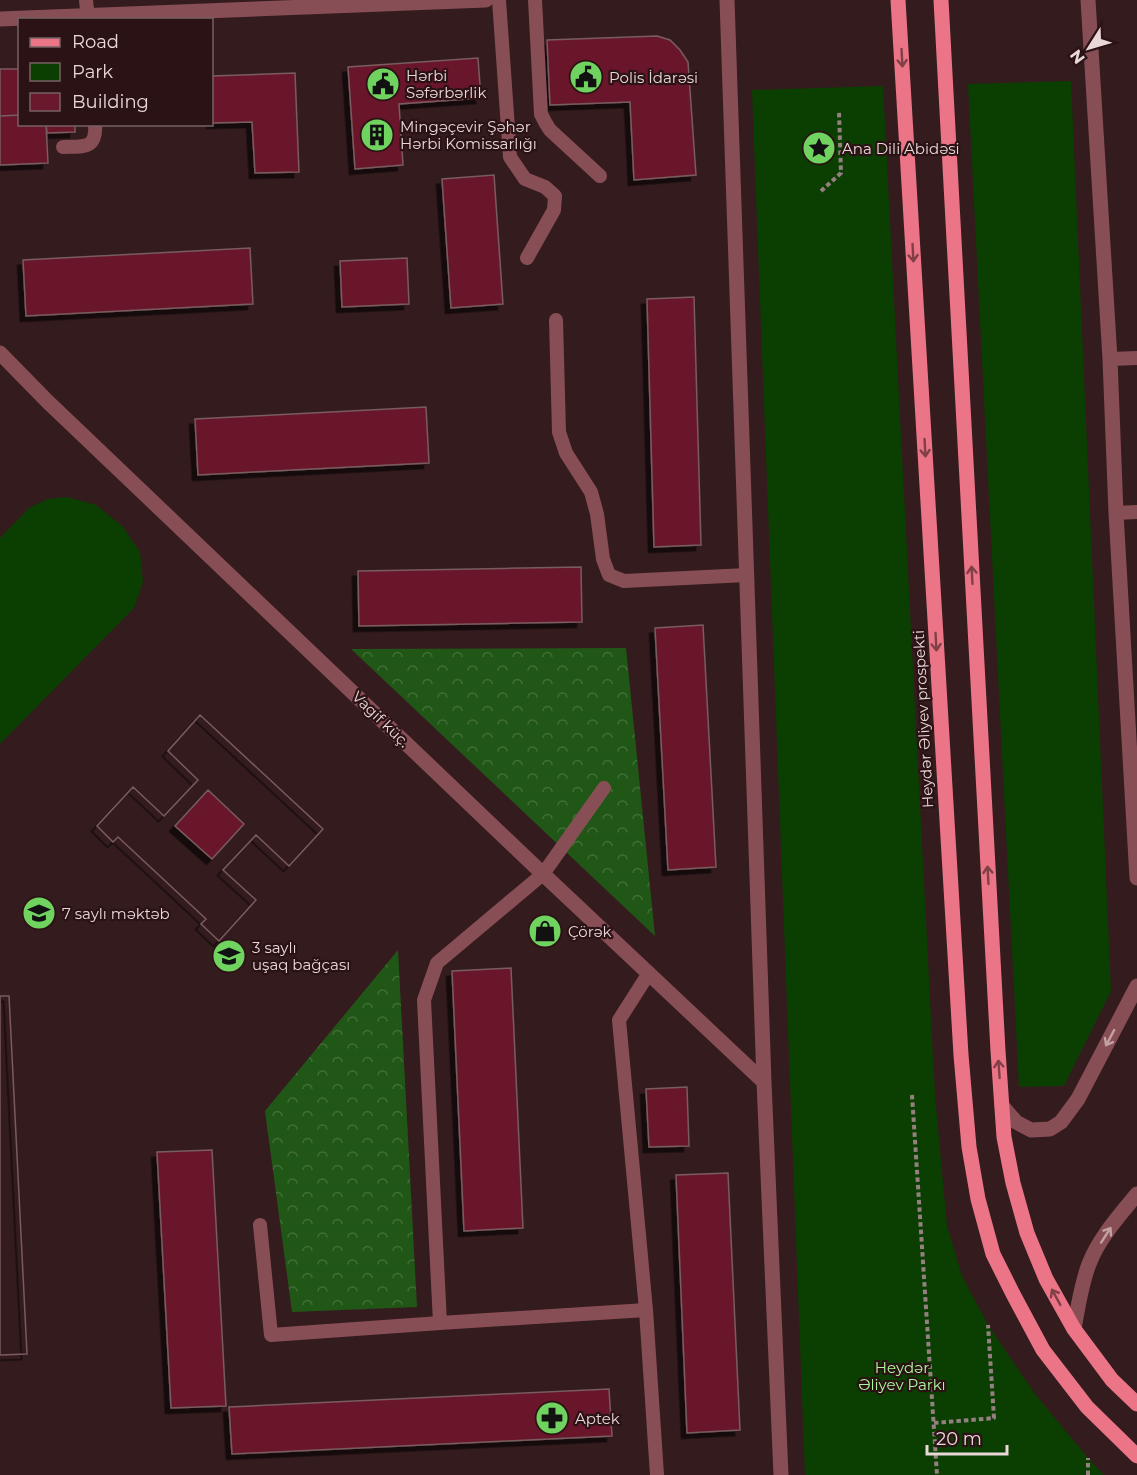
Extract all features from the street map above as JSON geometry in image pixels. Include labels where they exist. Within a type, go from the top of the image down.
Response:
[{"type":"main road","name":"Heydər Əliyev prospekti","points":[[898,0],[960,1055],[969,1147],[978,1199],[993,1254],[1012,1294],[1043,1350],[1087,1407],[1137,1456]]},
{"type":"main road","points":[[941,0],[1004,1137],[1013,1183],[1027,1233],[1046,1279],[1074,1329],[1112,1380],[1137,1404]]},
{"type":"street","points":[[0,19],[87,11],[486,0]]},
{"type":"street","points":[[728,0],[764,1082],[782,1475]]},
{"type":"street","points":[[1088,0],[1110,359],[1116,513],[1137,878]]},
{"type":"street","name":"Vagif küç.","points":[[0,353],[47,401],[764,1082]]},
{"type":"street","points":[[1002,1106],[1016,1122],[1030,1130],[1050,1129],[1060,1122],[1078,1099],[1137,986]]},
{"type":"street","points":[[1074,1329],[1081,1287],[1090,1262],[1106,1233],[1137,1194]]},
{"type":"lane","points":[[499,0],[510,157],[525,179],[545,188],[555,196],[554,210],[527,258]]},
{"type":"lane","points":[[535,0],[541,114],[550,130],[600,176]]},
{"type":"lane","points":[[63,147],[88,145],[94,141],[96,126]]},
{"type":"lane","points":[[556,320],[559,432],[566,453],[591,492],[597,514],[603,559],[609,574],[624,581],[747,575]]},
{"type":"lane","points":[[1110,359],[1137,358]]},
{"type":"lane","points":[[1116,513],[1137,512]]},
{"type":"lane","points":[[440,1323],[424,1000],[437,963],[543,873],[604,788]]},
{"type":"lane","points":[[649,973],[619,1020],[646,1310],[657,1475]]},
{"type":"lane","points":[[260,1225],[271,1335],[646,1310]]},
{"type":"path","points":[[821,191],[841,173],[839,112]]},
{"type":"path","points":[[912,1095],[937,1475]]},
{"type":"path","points":[[934,1423],[994,1418],[988,1325]]},
{"type":"path","points":[[1088,1458],[1088,1475]]},
{"type":"green space","points":[[1071,81],[1111,991],[1064,1086],[1019,1087],[968,84]]},
{"type":"green space","name":"Heydər Əliyev Parkı","points":[[883,86],[935,1096],[947,1226],[962,1276],[988,1325],[1035,1394],[1104,1475],[805,1475],[752,90]]},
{"type":"green space","points":[[67,497],[96,505],[123,527],[140,552],[143,582],[134,608],[0,744],[0,538],[29,508],[48,499]]},
{"type":"green space","points":[[626,648],[655,936],[351,649]]},
{"type":"green space","points":[[398,950],[417,1307],[292,1312],[265,1111]]},
{"type":"building","points":[[657,36],[670,40],[688,62],[696,175],[634,180],[630,102],[550,105],[547,40]]},
{"type":"building","name":"Mingəçevir Şəhər Hərbi Komissarlığı","points":[[478,58],[481,98],[399,104],[403,165],[355,169],[348,67]]},
{"type":"building","points":[[0,69],[18,69],[18,115],[0,116]]},
{"type":"building","points":[[295,73],[299,172],[255,173],[252,122],[213,123],[213,76]]},
{"type":"building","points":[[18,115],[18,126],[46,126],[48,163],[0,165],[0,116]]},
{"type":"building","points":[[46,126],[75,126],[75,132],[47,133]]},
{"type":"building","points":[[494,175],[503,304],[451,308],[442,179]]},
{"type":"building","points":[[250,248],[253,304],[26,316],[23,260]]},
{"type":"building","points":[[407,258],[409,304],[342,307],[340,261]]},
{"type":"building","points":[[694,297],[701,545],[654,547],[647,299]]},
{"type":"building","points":[[426,407],[429,463],[198,475],[195,419]]},
{"type":"building","points":[[581,567],[582,622],[359,626],[358,571]]},
{"type":"building","points":[[703,625],[716,867],[668,870],[655,628]]},
{"type":"building","points":[[200,715],[323,829],[289,866],[256,835],[223,870],[256,900],[219,941],[201,924],[206,919],[118,837],[113,842],[97,826],[133,787],[164,816],[198,780],[168,751]],"holes":[[[208,790],[244,824],[212,859],[175,826]]]},
{"type":"building","points":[[200,715],[323,829],[289,866],[256,835],[223,870],[256,900],[219,941],[201,924],[206,919],[118,837],[113,842],[97,826],[133,787],[164,816],[198,780],[168,751]]},
{"type":"building","points":[[511,968],[523,1228],[464,1231],[452,971]]},
{"type":"building","points":[[0,996],[9,996],[27,1354],[0,1355]]},
{"type":"building","points":[[0,996],[9,996],[27,1354],[0,1355]]},
{"type":"building","points":[[687,1087],[689,1146],[649,1147],[646,1089]]},
{"type":"building","points":[[212,1150],[226,1406],[171,1408],[157,1152]]},
{"type":"building","points":[[728,1173],[740,1430],[687,1433],[676,1175]]},
{"type":"building","points":[[609,1389],[612,1436],[232,1454],[229,1407]]},
{"type":"place","name":"Polis İdarəsi","points":[[586,77]]},
{"type":"place","name":"Hərbi Səfərbərlik","points":[[383,84]]},
{"type":"place","name":"Mingəçevir Şəhər Hərbi Komissarlığı","points":[[377,135]]},
{"type":"place","name":"Ana Dili Abidəsi","points":[[819,148]]},
{"type":"place","name":"7 saylı məktəb","points":[[39,913]]},
{"type":"place","name":"Çörək","points":[[545,931]]},
{"type":"place","name":"3 saylı uşaq bağçası","points":[[229,956]]},
{"type":"place","name":"Aptek","points":[[552,1418]]}]
